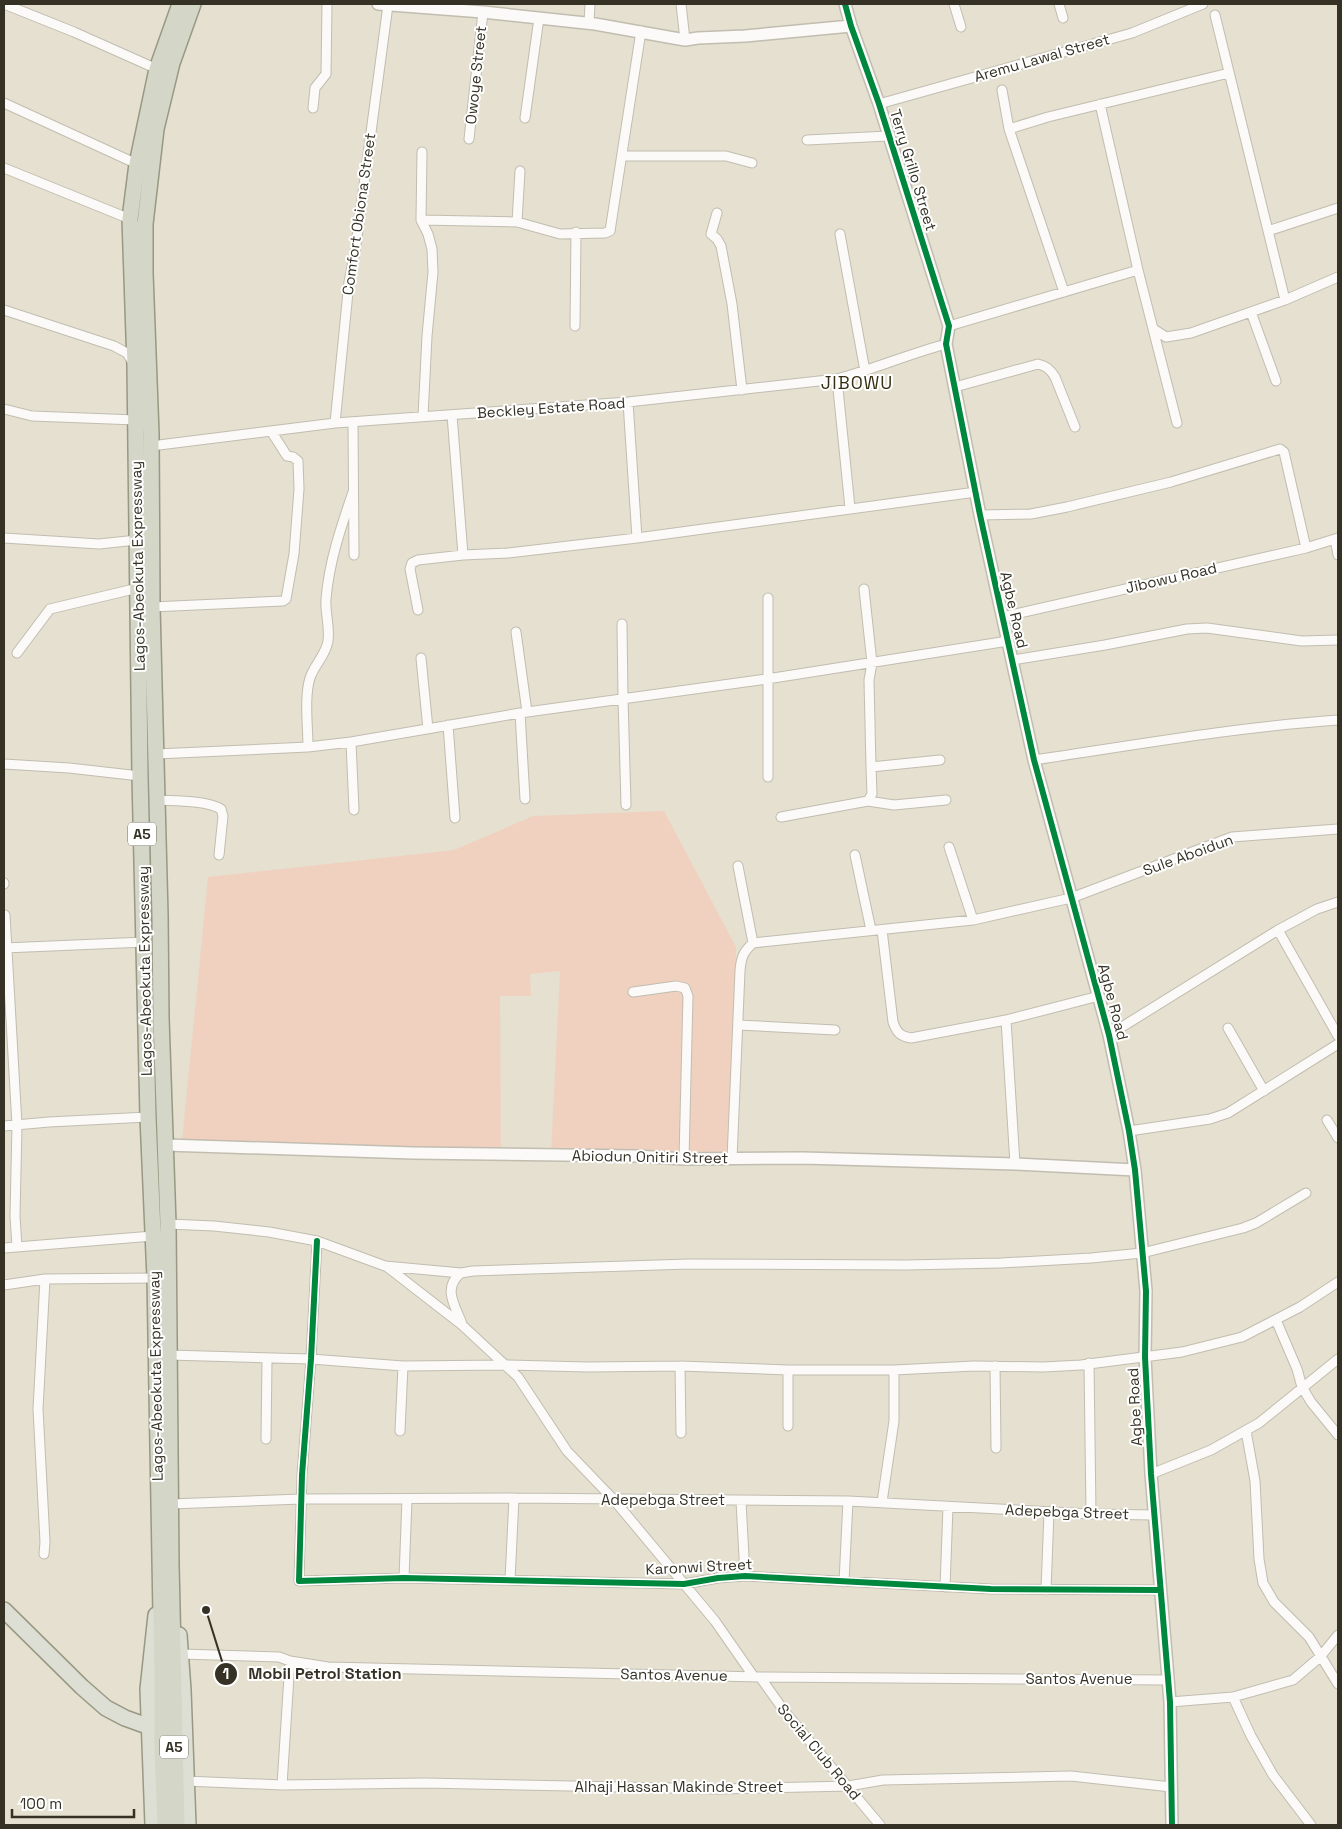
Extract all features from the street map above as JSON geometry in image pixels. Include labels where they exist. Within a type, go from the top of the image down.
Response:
[{"type":"highway","name":"Lagos-Abeokuta Expressway","points":[[165,1825],[162,1747],[166,1565],[171,1504],[168,1224],[161,1018],[152,607],[151,446],[142,367],[130,219],[137,164],[158,69],[180,4]]},
{"type":"highway","name":"Lagos-Abeokuta Expressway","points":[[176,1825],[148,1117],[140,776],[136,420],[142,367],[145,224],[156,129],[181,36],[193,4]]},
{"type":"main road","points":[[166,1565],[181,1654],[188,1825]]},
{"type":"main road","points":[[153,1825],[148,1689],[166,1565]]},
{"type":"main road","points":[[4,1610],[106,1708],[150,1730]]},
{"type":"main road","points":[[4,1621],[30,1647],[95,1704],[118,1719],[150,1730]]},
{"type":"street","points":[[4,4],[158,69]]},
{"type":"street","points":[[314,108],[315,88],[326,74],[327,4]]},
{"type":"street","points":[[383,4],[457,6],[484,12],[641,31],[685,40],[754,36],[851,26]]},
{"type":"street","name":"Comfort Obiona Street","points":[[335,423],[349,282],[355,252],[383,4]]},
{"type":"street","points":[[589,24],[590,4]]},
{"type":"street","points":[[682,4],[685,40]]},
{"type":"street","name":"Terry Grillo Street","points":[[845,4],[879,104],[949,326],[946,344]]},
{"type":"street","points":[[954,4],[961,27]]},
{"type":"street","points":[[1059,4],[1063,18]]},
{"type":"street","name":"Aremu Lawal Street","points":[[879,104],[1132,33],[1203,4]]},
{"type":"street","name":"Owoye Street","points":[[469,139],[484,12]]},
{"type":"street","points":[[1215,15],[1284,300]]},
{"type":"street","points":[[525,118],[539,18]]},
{"type":"street","points":[[421,220],[517,222],[560,234],[576,232],[605,233],[610,231],[641,31]]},
{"type":"street","points":[[1010,129],[1100,104],[1230,73]]},
{"type":"street","points":[[1002,90],[1010,129],[1064,292]]},
{"type":"street","points":[[4,103],[137,164]]},
{"type":"street","points":[[1100,104],[1138,270],[1178,423]]},
{"type":"street","points":[[807,140],[888,136]]},
{"type":"street","points":[[422,152],[421,220],[428,234],[433,259],[423,416]]},
{"type":"street","points":[[623,156],[665,154],[726,156],[752,162]]},
{"type":"street","points":[[4,168],[130,219]]},
{"type":"street","points":[[517,222],[520,171]]},
{"type":"street","points":[[1268,231],[1338,208]]},
{"type":"street","points":[[717,213],[711,234],[718,239],[722,246],[732,304],[742,390]]},
{"type":"street","points":[[575,326],[576,232]]},
{"type":"street","points":[[840,234],[865,371]]},
{"type":"street","points":[[949,326],[1138,270]]},
{"type":"street","points":[[1155,330],[1166,337],[1177,336],[1284,300],[1338,277]]},
{"type":"street","points":[[4,310],[114,346],[127,353],[142,367]]},
{"type":"street","points":[[1251,312],[1276,381]]},
{"type":"street","name":"Beckley Estate Road","points":[[151,446],[335,423],[628,402],[837,379],[865,371],[912,353],[946,344]]},
{"type":"street","name":"Agbe Road","points":[[946,344],[980,515],[1034,760],[1109,1035],[1135,1170],[1146,1291],[1145,1357],[1151,1474],[1170,1702],[1172,1825]]},
{"type":"street","points":[[955,387],[1038,364],[1044,365],[1055,377],[1076,427]]},
{"type":"street","points":[[837,379],[850,508]]},
{"type":"street","points":[[628,402],[637,538]]},
{"type":"street","points":[[4,409],[32,416],[136,420]]},
{"type":"street","points":[[452,415],[463,555]]},
{"type":"street","points":[[353,422],[354,555]]},
{"type":"street","points":[[152,607],[283,601],[286,599],[294,554],[300,475],[298,461],[294,457],[287,456],[271,431]]},
{"type":"street","points":[[980,515],[1031,514],[1067,507],[1171,482],[1280,449],[1284,452],[1306,548]]},
{"type":"street","points":[[308,747],[308,689],[313,671],[322,658],[328,643],[329,624],[326,617],[326,600],[336,541],[354,492]]},
{"type":"street","points":[[418,610],[410,569],[412,563],[418,560],[508,553],[637,538],[976,492]]},
{"type":"street","points":[[4,538],[99,544],[137,540]]},
{"type":"street","points":[[1337,539],[1338,555]]},
{"type":"street","name":"Jibowu Road","points":[[1002,617],[1306,548],[1337,539]]},
{"type":"street","points":[[17,653],[37,629],[50,609],[138,588]]},
{"type":"street","points":[[864,589],[872,663],[869,680],[872,794],[868,801]]},
{"type":"street","points":[[768,598],[768,777]]},
{"type":"street","points":[[622,624],[622,698],[626,804]]},
{"type":"street","points":[[1013,660],[1105,645],[1186,628],[1207,628],[1302,641],[1338,640]]},
{"type":"street","points":[[516,632],[523,712],[525,799]]},
{"type":"street","points":[[156,754],[308,747],[351,742],[523,712],[768,679],[1008,641]]},
{"type":"street","points":[[421,658],[428,729]]},
{"type":"street","points":[[1034,760],[1187,738],[1338,720]]},
{"type":"street","points":[[448,725],[455,818]]},
{"type":"street","points":[[351,742],[354,810]]},
{"type":"street","points":[[871,767],[940,760]]},
{"type":"street","points":[[4,764],[69,768],[140,776]]},
{"type":"street","points":[[157,800],[215,805],[221,809],[223,816],[219,855]]},
{"type":"street","points":[[781,818],[868,801],[894,805],[946,800]]},
{"type":"street","name":"Sule Aboidun","points":[[753,943],[974,920],[1071,898],[1232,838],[1338,829]]},
{"type":"street","points":[[949,846],[974,920]]},
{"type":"street","points":[[855,855],[872,930]]},
{"type":"street","points":[[732,1159],[741,959],[745,950],[753,943],[738,866]]},
{"type":"street","points":[[1109,1035],[1278,930],[1317,909],[1338,902]]},
{"type":"street","points":[[5,914],[5,947],[16,1125],[15,1216],[17,1247]]},
{"type":"street","points":[[882,930],[893,1022],[901,1036],[911,1038],[1006,1020],[1098,996]]},
{"type":"street","points":[[1278,930],[1338,1036]]},
{"type":"street","points":[[5,947],[145,942]]},
{"type":"street","points":[[633,992],[676,986],[685,988],[688,996],[684,1159]]},
{"type":"street","points":[[1006,1020],[1015,1164]]},
{"type":"street","points":[[738,1026],[834,1030]]},
{"type":"street","points":[[1228,1028],[1264,1091]]},
{"type":"street","points":[[1129,1132],[1228,1113],[1338,1044]]},
{"type":"street","points":[[4,1126],[148,1117]]},
{"type":"street","points":[[1328,1120],[1338,1138]]},
{"type":"street","name":"Abiodun Onitiri Street","points":[[166,1145],[413,1153],[637,1156],[684,1159],[803,1158],[1015,1164],[1135,1170]]},
{"type":"street","points":[[168,1224],[214,1226],[268,1232],[316,1241],[385,1266],[461,1273],[473,1270],[689,1264],[906,1265],[1001,1263],[1142,1253],[1243,1228],[1256,1223],[1306,1193]]},
{"type":"street","points":[[4,1248],[153,1236]]},
{"type":"street","points":[[302,1499],[316,1241]]},
{"type":"street","name":"Social Club Road","points":[[385,1266],[462,1325],[518,1378],[567,1451],[614,1500],[715,1621],[785,1712],[880,1825]]},
{"type":"street","points":[[461,1273],[452,1282],[450,1293],[462,1325]]},
{"type":"street","points":[[4,1285],[45,1279],[154,1278]]},
{"type":"street","points":[[44,1554],[38,1409],[45,1279]]},
{"type":"street","points":[[169,1355],[311,1359],[402,1366],[680,1366],[788,1370],[894,1370],[995,1366],[1042,1367],[1182,1352],[1242,1337],[1276,1320],[1338,1282]]},
{"type":"street","points":[[1276,1320],[1302,1387],[1311,1402],[1338,1435]]},
{"type":"street","points":[[266,1438],[267,1359]]},
{"type":"street","points":[[1151,1474],[1211,1450],[1246,1432],[1338,1359]]},
{"type":"street","points":[[1089,1363],[1091,1514]]},
{"type":"street","points":[[400,1431],[402,1366]]},
{"type":"street","points":[[680,1366],[681,1433]]},
{"type":"street","points":[[995,1366],[996,1448]]},
{"type":"street","points":[[788,1370],[788,1426]]},
{"type":"street","points":[[882,1502],[894,1421],[894,1370]]},
{"type":"street","points":[[1246,1432],[1255,1481],[1259,1559],[1263,1583],[1274,1602],[1309,1638],[1338,1684]]},
{"type":"street","points":[[510,1580],[514,1498]]},
{"type":"street","name":"Adepebga Street","points":[[171,1504],[302,1499],[514,1498],[848,1501],[1091,1514],[1154,1515]]},
{"type":"street","name":"Karonwi Street","points":[[302,1499],[299,1581],[404,1578],[684,1584],[718,1578],[745,1576],[945,1587],[1046,1590],[1160,1590]]},
{"type":"street","points":[[404,1578],[406,1499]]},
{"type":"street","points":[[741,1500],[745,1576]]},
{"type":"street","points":[[844,1582],[848,1501]]},
{"type":"street","points":[[945,1587],[948,1507]]},
{"type":"street","points":[[1046,1590],[1049,1512]]},
{"type":"street","points":[[1170,1702],[1233,1697],[1293,1680],[1320,1657],[1338,1634]]},
{"type":"street","name":"Santos Avenue","points":[[181,1654],[279,1657],[290,1661],[328,1666],[757,1677],[1168,1680]]},
{"type":"street","points":[[282,1784],[290,1661]]},
{"type":"street","points":[[1233,1697],[1251,1736],[1273,1775],[1311,1825]]},
{"type":"street","name":"Alhaji Hassan Makinde Street","points":[[185,1782],[719,1789],[848,1786],[883,1780],[1071,1776],[1172,1787]]},
{"type":"shaded area","points":[[664,811],[736,947],[733,1156],[551,1154],[560,971],[530,974],[531,996],[500,996],[501,1154],[181,1152],[208,877],[454,850],[533,816]]},
{"type":"cycle path","points":[[845,4],[879,104],[949,326],[946,344],[980,515],[1034,760],[1109,1035],[1129,1131],[1135,1170],[1146,1291],[1145,1357],[1151,1474],[1170,1702],[1172,1825]]},
{"type":"cycle path","points":[[317,1241],[311,1359],[302,1475],[299,1581],[404,1578],[684,1584],[718,1578],[745,1576],[991,1589],[1160,1590]]},
{"type":"place","name":"Mobil Petrol Station","points":[[206,1610]]},
{"type":"district","name":"JIBOWU","points":[[857,383]]}]
